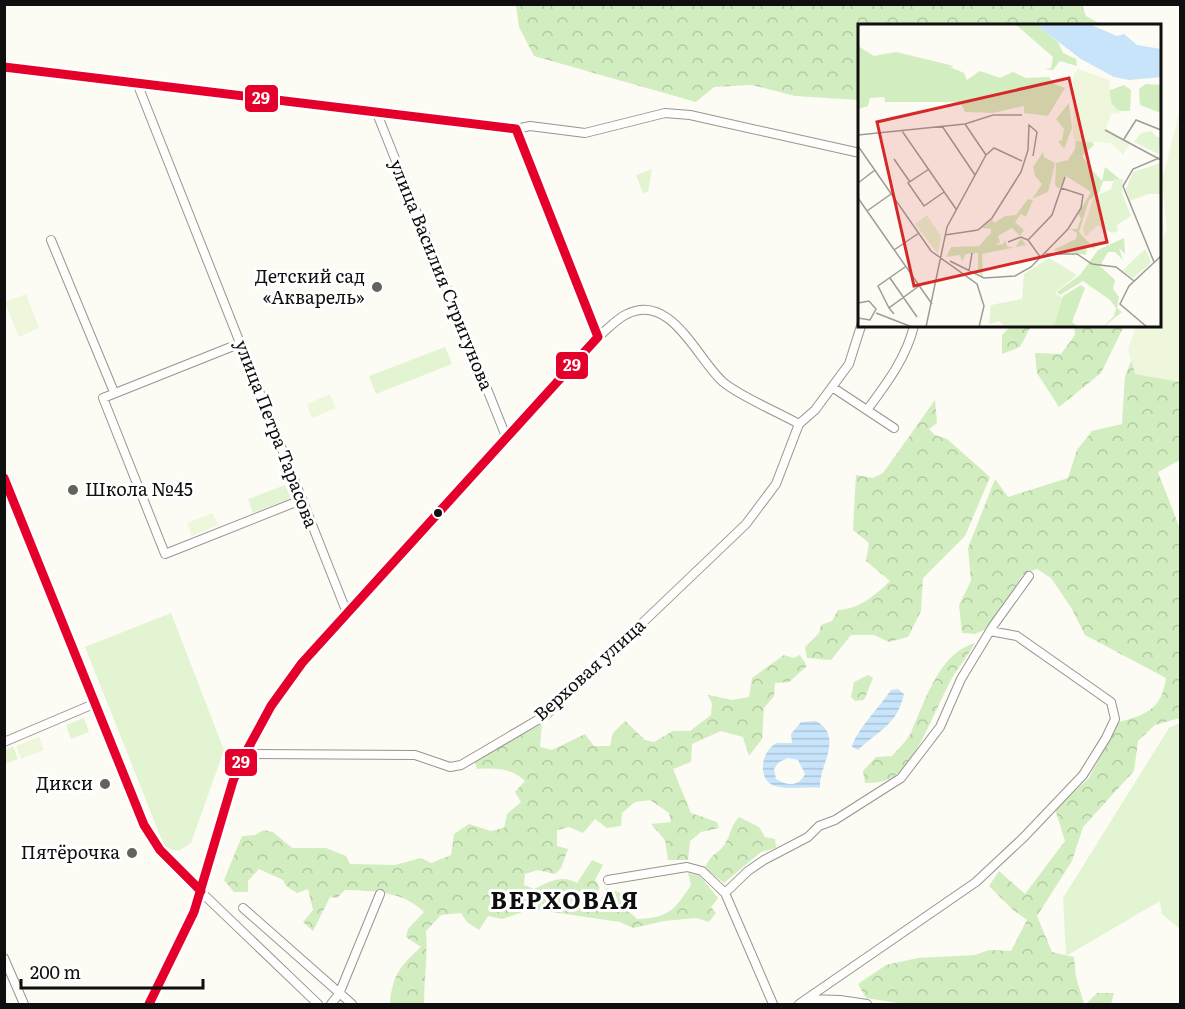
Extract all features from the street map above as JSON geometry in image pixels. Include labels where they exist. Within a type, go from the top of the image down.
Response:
[{"type":"street","points":[[4,67],[516,129],[530,126],[585,133],[664,113],[681,114],[858,153]]},
{"type":"street","name":"улица Петра Тарасова","points":[[137,83],[347,613]]},
{"type":"street","name":"улица Василия Стригунова","points":[[376,111],[507,439]]},
{"type":"street","points":[[516,129],[598,337]]},
{"type":"street","points":[[51,240],[114,392]]},
{"type":"street","points":[[149,1005],[178,948],[201,891],[230,791],[245,754],[283,689],[302,663],[598,337],[624,315],[639,309],[653,311],[669,318],[723,382],[799,424],[815,410],[849,364],[861,327]]},
{"type":"street","points":[[867,410],[888,382],[908,348],[914,327]]},
{"type":"street","points":[[241,344],[103,398],[165,554],[301,500]]},
{"type":"street","points":[[832,387],[894,428]]},
{"type":"street","name":"Верховая улица","points":[[245,754],[415,755],[450,767],[461,765],[546,715],[747,524],[776,484],[799,424]]},
{"type":"street","points":[[4,477],[144,825],[168,859],[318,1005]]},
{"type":"street","points":[[725,893],[764,860],[808,837],[819,826],[835,820],[901,778],[940,727],[961,679],[990,631],[1029,576]]},
{"type":"street","points":[[799,1005],[976,882],[1024,837],[1083,775],[1106,738],[1115,719],[1115,710],[1110,702],[1017,636],[990,631]]},
{"type":"street","points":[[4,742],[96,703]]},
{"type":"street","points":[[608,880],[687,867],[702,871],[725,893],[773,1005]]},
{"type":"street","points":[[331,1005],[339,994],[380,894]]},
{"type":"street","points":[[243,908],[352,1005]]},
{"type":"street","points":[[4,958],[24,1005]]},
{"type":"street","points":[[808,999],[840,1000],[867,1005]]},
{"type":"green space","points":[[1082,4],[1086,16],[1100,24],[858,24],[858,100],[795,96],[752,85],[714,87],[696,102],[534,56],[519,27],[516,5]]},
{"type":"green space","points":[[1180,108],[1180,382],[1135,374],[1128,349],[1136,327],[1161,327],[1161,243],[1167,230],[1162,181]]},
{"type":"green space","points":[[652,169],[648,192],[643,193],[636,175]]},
{"type":"green space","points":[[1180,243],[1180,460],[1158,472],[1180,529],[1180,718],[1155,725],[1138,741],[1134,771],[1083,827],[1072,861],[1037,916],[1052,952],[1074,957],[1076,977],[1084,1004],[904,1004],[866,998],[858,984],[886,965],[918,958],[975,955],[989,950],[1011,951],[1027,920],[1012,909],[989,886],[999,871],[1025,894],[1065,841],[1055,809],[1089,778],[1117,723],[1150,710],[1164,689],[1166,678],[1085,635],[1072,609],[1051,578],[1037,569],[1023,574],[991,627],[975,634],[962,633],[959,605],[971,581],[968,548],[995,479],[1008,497],[1068,478],[1077,450],[1092,431],[1122,424],[1125,376],[1146,327],[1161,327]]},
{"type":"green space","points":[[26,294],[39,328],[19,337],[5,302]]},
{"type":"green space","points":[[1010,327],[1030,327],[1020,347],[1002,354],[1002,335]]},
{"type":"green space","points":[[1074,327],[1124,327],[1101,373],[1059,407],[1037,373],[1035,353],[1061,354],[1075,335]]},
{"type":"green space","points":[[445,347],[452,364],[376,394],[369,376]]},
{"type":"green space","points":[[330,394],[336,408],[312,418],[307,404]]},
{"type":"green space","points":[[935,400],[937,423],[929,429],[935,435],[947,439],[990,477],[965,536],[923,578],[921,611],[908,637],[889,642],[874,635],[851,635],[831,660],[807,658],[805,647],[819,633],[821,625],[832,621],[838,610],[853,607],[867,600],[890,581],[866,561],[869,543],[853,530],[856,475],[873,478],[883,473]]},
{"type":"green space","points":[[285,485],[291,498],[253,513],[248,499]]},
{"type":"green space","points":[[213,513],[218,525],[192,536],[187,523]]},
{"type":"green space","points":[[171,613],[224,750],[191,843],[179,851],[165,848],[85,647]]},
{"type":"green space","points":[[975,643],[952,678],[925,734],[906,765],[887,780],[865,783],[863,771],[876,757],[892,756],[908,737],[928,692],[943,667],[952,656]]},
{"type":"green space","points":[[784,655],[793,658],[800,655],[807,666],[789,682],[775,683],[774,696],[764,708],[762,739],[749,756],[743,737],[721,731],[692,744],[691,762],[673,769],[691,813],[717,822],[719,828],[701,832],[690,841],[688,860],[668,860],[665,840],[651,824],[671,822],[669,813],[650,800],[635,802],[622,813],[621,826],[607,828],[595,819],[583,833],[569,827],[557,830],[557,846],[568,849],[561,868],[555,874],[538,870],[525,874],[524,885],[534,889],[560,879],[577,883],[592,860],[603,865],[595,880],[600,888],[592,897],[599,903],[606,888],[621,893],[624,907],[637,919],[656,917],[670,911],[691,885],[688,873],[700,876],[718,898],[711,907],[716,913],[709,922],[696,918],[664,921],[633,928],[620,922],[531,909],[502,919],[488,916],[479,930],[467,922],[461,913],[441,915],[426,931],[424,1004],[390,1004],[398,972],[421,947],[406,937],[408,929],[424,912],[416,905],[397,896],[345,890],[337,898],[330,897],[313,931],[303,922],[313,910],[308,889],[297,893],[286,886],[283,880],[259,869],[248,881],[248,892],[234,892],[224,880],[242,836],[255,835],[264,830],[273,832],[292,848],[326,848],[346,856],[350,864],[395,865],[421,858],[431,863],[451,855],[454,834],[469,824],[491,831],[504,828],[507,814],[521,802],[515,792],[525,781],[503,770],[477,769],[474,760],[542,722],[540,747],[552,750],[585,734],[594,746],[610,746],[613,733],[625,721],[645,740],[654,742],[673,731],[690,731],[711,715],[712,704],[708,695],[732,700],[749,697],[752,678]]},
{"type":"green space","points":[[868,675],[873,678],[864,700],[855,701],[851,697],[854,682]]},
{"type":"green space","points":[[84,718],[89,732],[71,739],[66,725]]},
{"type":"green space","points":[[1180,723],[1180,929],[1162,914],[1160,901],[1066,956],[1063,898],[1169,728]]},
{"type":"green space","points":[[39,737],[44,750],[21,759],[16,746]]},
{"type":"green space","points":[[13,746],[18,759],[5,764],[5,750]]},
{"type":"green space","points":[[739,817],[759,827],[765,837],[775,839],[776,848],[761,852],[724,883],[705,868],[728,839]]},
{"type":"green space","points":[[1097,993],[1114,993],[1111,1004],[1086,1004]]},
{"type":"water","points":[[898,689],[904,694],[892,720],[858,750],[852,747],[863,726],[891,690]]},
{"type":"water","points":[[816,721],[829,735],[828,752],[820,779],[820,788],[775,786],[768,782],[764,775],[763,765],[766,755],[777,743],[792,743],[791,734],[801,722]],"holes":[[[788,758],[798,760],[805,774],[799,781],[788,784],[776,779],[774,769],[779,762]]]},
{"type":"transit line","name":"29","points":[[4,67],[516,129],[598,337],[302,663],[271,706],[233,781],[194,912],[149,1004]]},
{"type":"transit line","name":"29","points":[[4,478],[144,825],[160,850],[201,891]]},
{"type":"place","name":"Детский сад «Акварель»","points":[[377,287]]},
{"type":"place","name":"Школа №45","points":[[73,490]]},
{"type":"place","name":"Дикси","points":[[105,784]]},
{"type":"place","name":"Пятёрочка","points":[[132,853]]},
{"type":"district","name":"ВЕРХОВАЯ","points":[[565,901]]}]
